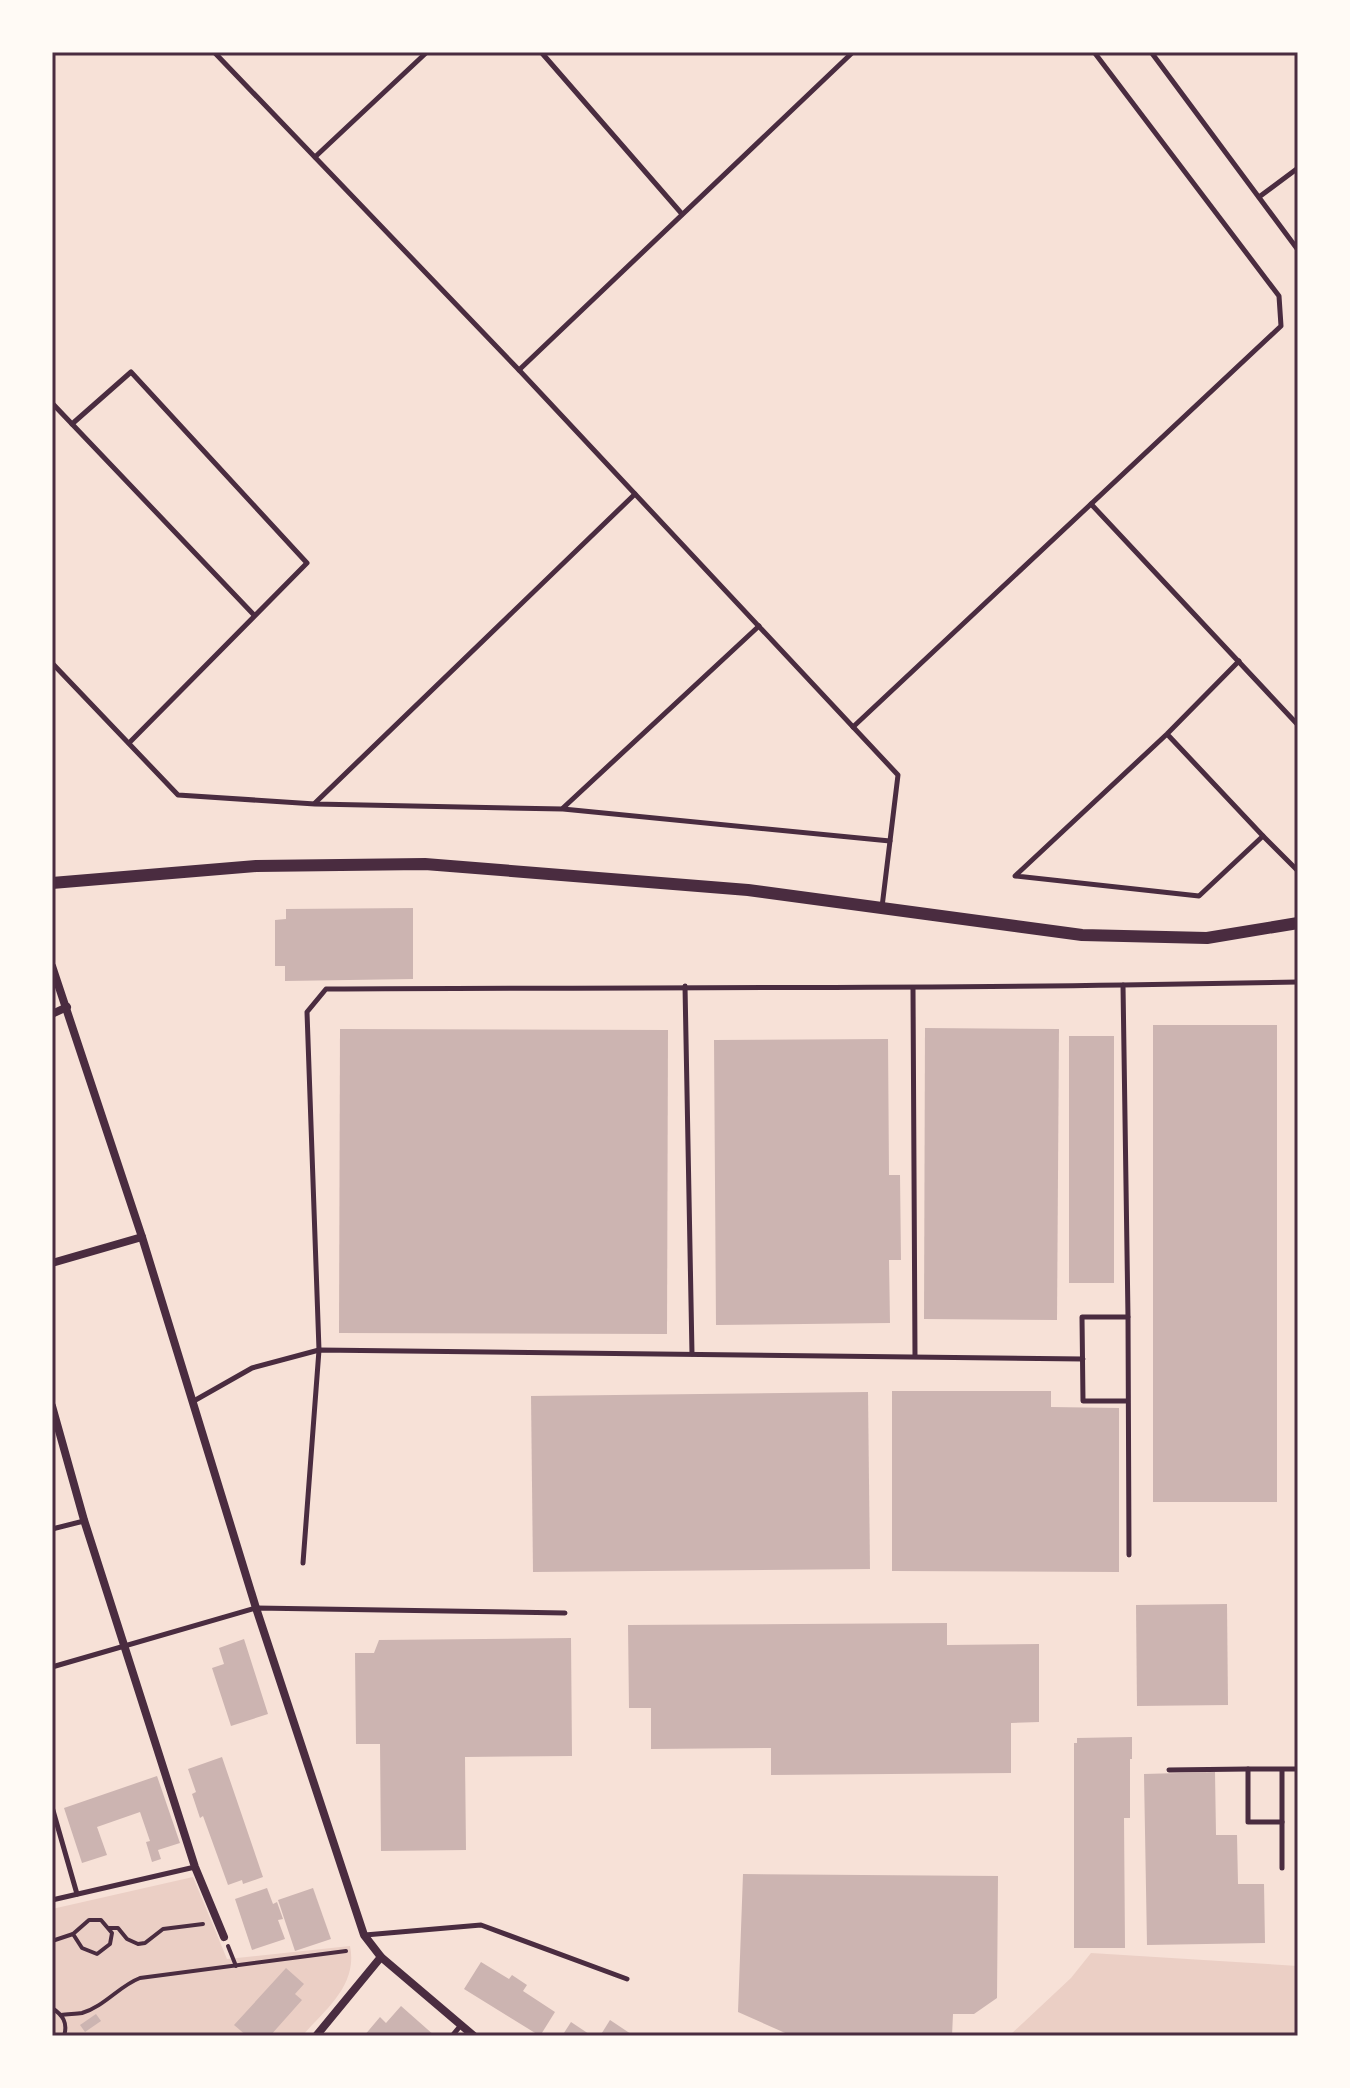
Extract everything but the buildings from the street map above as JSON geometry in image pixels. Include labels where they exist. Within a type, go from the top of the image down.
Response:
[{"type":"street","points":[[52,883],[256,866],[425,864],[748,890],[1082,935],[1207,938],[1298,923]]},
{"type":"street","points":[[52,966],[142,1237],[256,1608],[364,1935],[381,1957],[474,2036]]},
{"type":"street","points":[[52,1014],[67,1007]]},
{"type":"street","points":[[52,1263],[142,1237]]},
{"type":"street","points":[[52,1406],[84,1520],[195,1867],[224,1937]]},
{"type":"street","points":[[316,2036],[381,1957]]},
{"type":"lane","points":[[214,52],[519,370],[898,775],[882,908]]},
{"type":"lane","points":[[315,157],[427,52]]},
{"type":"lane","points":[[541,52],[682,214]]},
{"type":"lane","points":[[519,370],[853,52]]},
{"type":"lane","points":[[853,727],[1281,326],[1279,296],[1094,52]]},
{"type":"lane","points":[[1151,52],[1298,250]]},
{"type":"lane","points":[[1259,197],[1298,168]]},
{"type":"lane","points":[[72,424],[131,372],[307,563],[129,743]]},
{"type":"lane","points":[[52,403],[254,615]]},
{"type":"lane","points":[[315,804],[635,494]]},
{"type":"lane","points":[[1091,504],[1298,725]]},
{"type":"lane","points":[[563,809],[759,626]]},
{"type":"lane","points":[[1239,661],[1167,734],[1015,876],[1199,896],[1263,836]]},
{"type":"lane","points":[[52,663],[178,795],[315,804],[563,809],[890,841]]},
{"type":"lane","points":[[1167,734],[1298,871]]},
{"type":"lane","points":[[303,1563],[319,1350],[307,1012],[326,989],[913,988],[1298,982]]},
{"type":"lane","points":[[1123,985],[1129,1555]]},
{"type":"lane","points":[[685,986],[692,1354]]},
{"type":"lane","points":[[913,988],[915,1356]]},
{"type":"lane","points":[[1128,1317],[1082,1317],[1083,1401],[1128,1401]]},
{"type":"lane","points":[[191,1402],[252,1368],[319,1350],[1083,1359]]},
{"type":"lane","points":[[52,1529],[84,1520]]},
{"type":"lane","points":[[52,1667],[256,1608],[565,1613]]},
{"type":"lane","points":[[1248,1769],[1248,1822],[1282,1822]]},
{"type":"lane","points":[[1282,1769],[1282,1868]]},
{"type":"lane","points":[[1169,1770],[1298,1769]]},
{"type":"lane","points":[[52,1807],[77,1894]]},
{"type":"lane","points":[[52,1900],[195,1867]]},
{"type":"lane","points":[[364,1935],[481,1925],[627,1979]]},
{"type":"lane","points":[[452,2036],[461,2025]]},
{"type":"path","points":[[109,1928],[118,1928],[127,1939],[138,1944],[145,1943],[163,1929],[194,1926],[217,1919]]},
{"type":"path","points":[[52,1941],[73,1934],[89,1920],[101,1920],[112,1933],[110,1944],[97,1954],[82,1948],[73,1934]]},
{"type":"path","points":[[224,1937],[236,1966]]},
{"type":"path","points":[[61,2015],[82,2012],[104,2002],[125,1984],[140,1978],[346,1951]]},
{"type":"path","points":[[52,2008],[61,2015],[66,2029],[64,2036]]},
{"type":"shaded area","points":[[193,1877],[227,1959],[350,1946],[349,1973],[330,2006],[302,2036],[52,2036],[52,1909]]},
{"type":"shaded area","points":[[1091,1953],[1298,1966],[1298,2036],[1009,2036],[1071,1978]]}]
